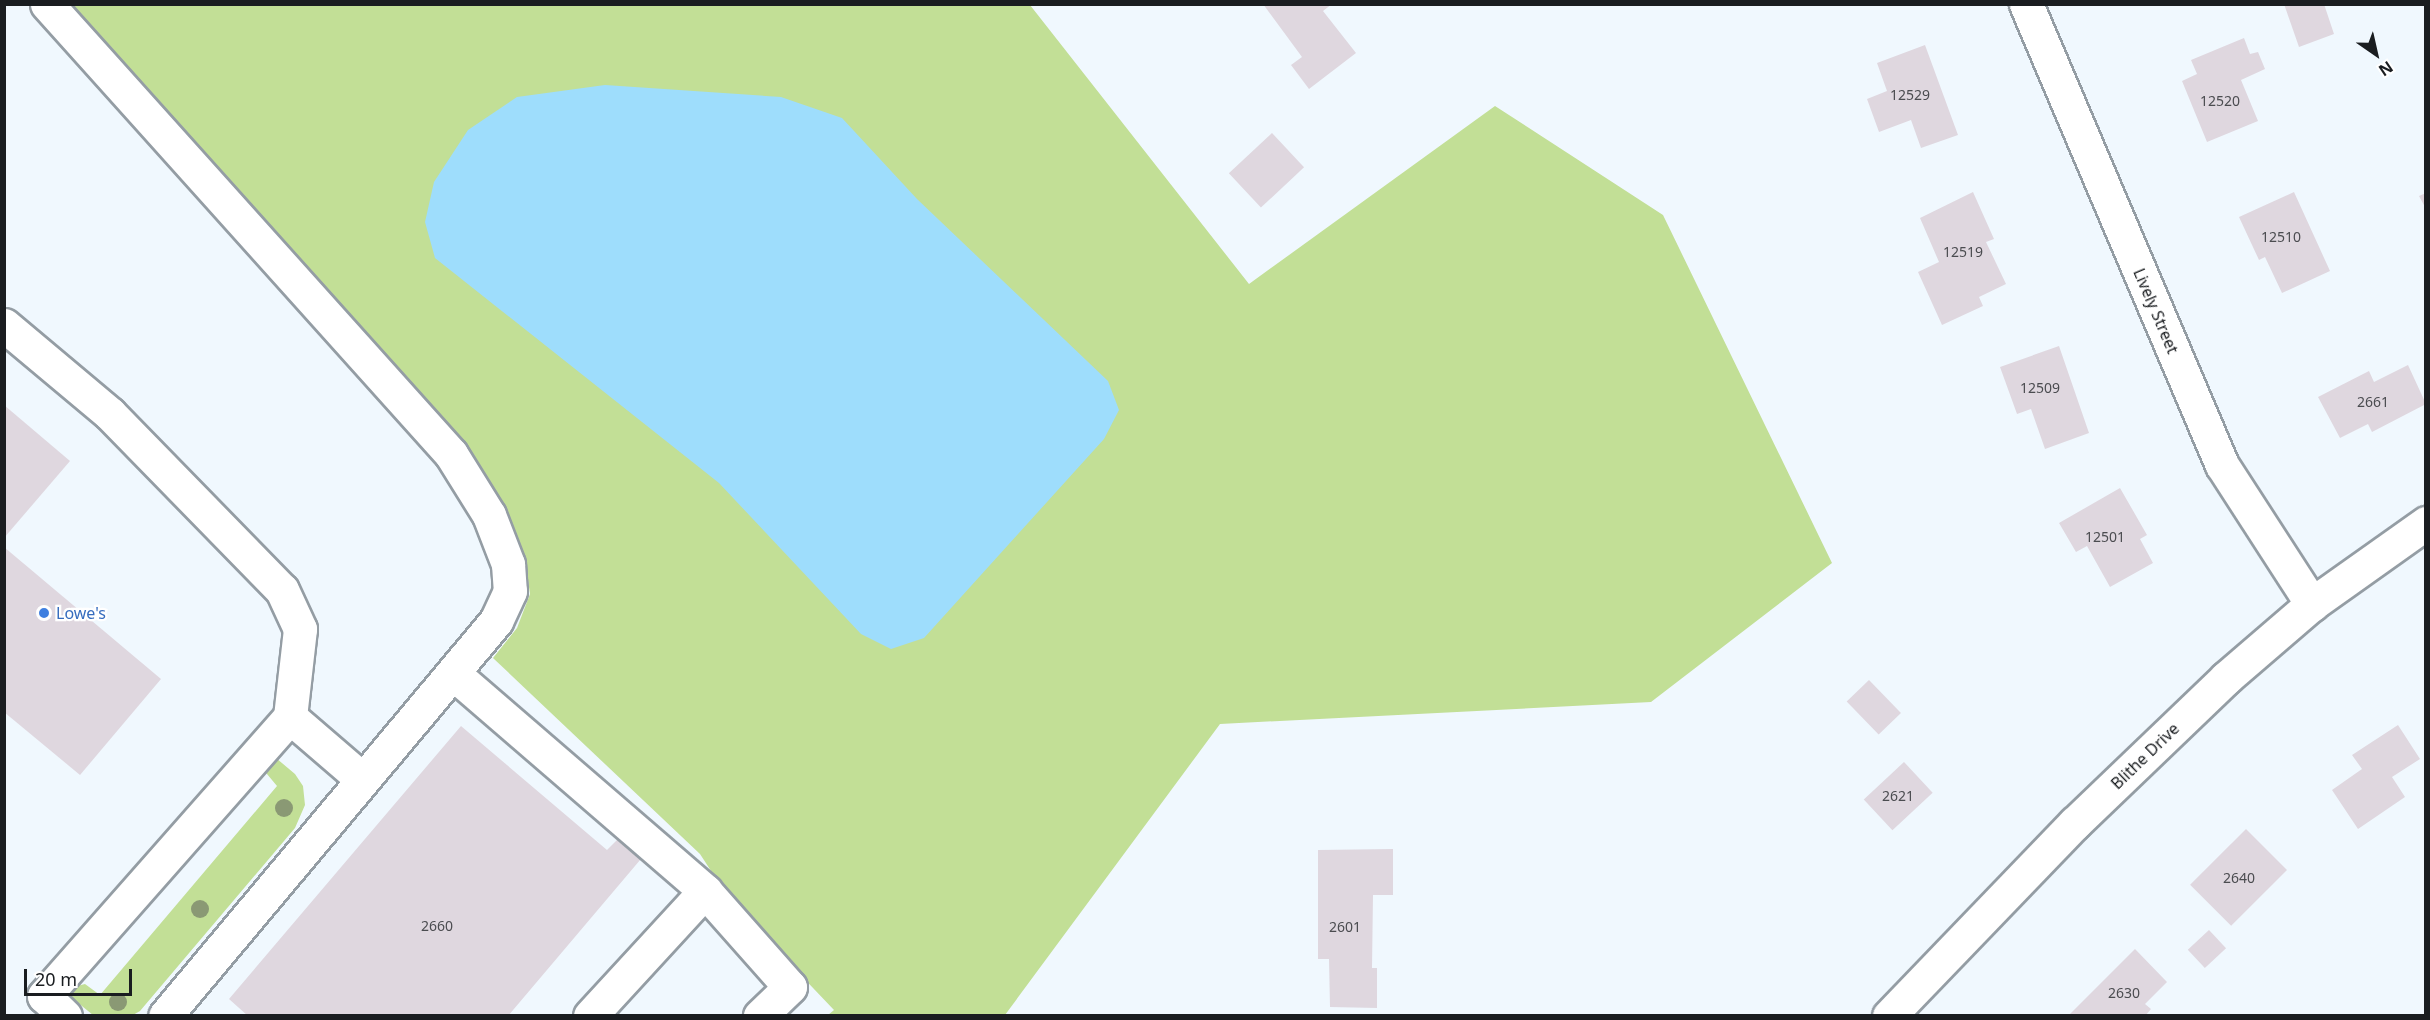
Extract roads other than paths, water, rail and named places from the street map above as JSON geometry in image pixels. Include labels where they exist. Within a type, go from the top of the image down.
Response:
[{"type":"street","points":[[47,4],[451,454],[489,515],[508,564],[510,591],[496,621],[454,674],[362,779],[165,1016]]},
{"type":"street","name":"Lively Street","points":[[2026,4],[2222,465],[2312,604]]},
{"type":"street","points":[[4,325],[110,414],[282,590],[300,629],[290,717],[44,996],[65,1016]]},
{"type":"street","name":"Blithe Drive","points":[[1889,1016],[2075,824],[2226,678],[2312,604],[2426,523]]},
{"type":"street","points":[[454,674],[705,891],[790,987],[759,1016]]},
{"type":"street","points":[[290,717],[362,779]]},
{"type":"street","points":[[590,1016],[705,891]]},
{"type":"water","points":[[605,85],[781,97],[842,118],[917,199],[1108,381],[1119,410],[1104,439],[924,638],[891,649],[861,634],[719,483],[435,258],[425,222],[434,182],[468,130],[517,97]]},
{"type":"place","name":"Lowe's","points":[[44,613]]}]
